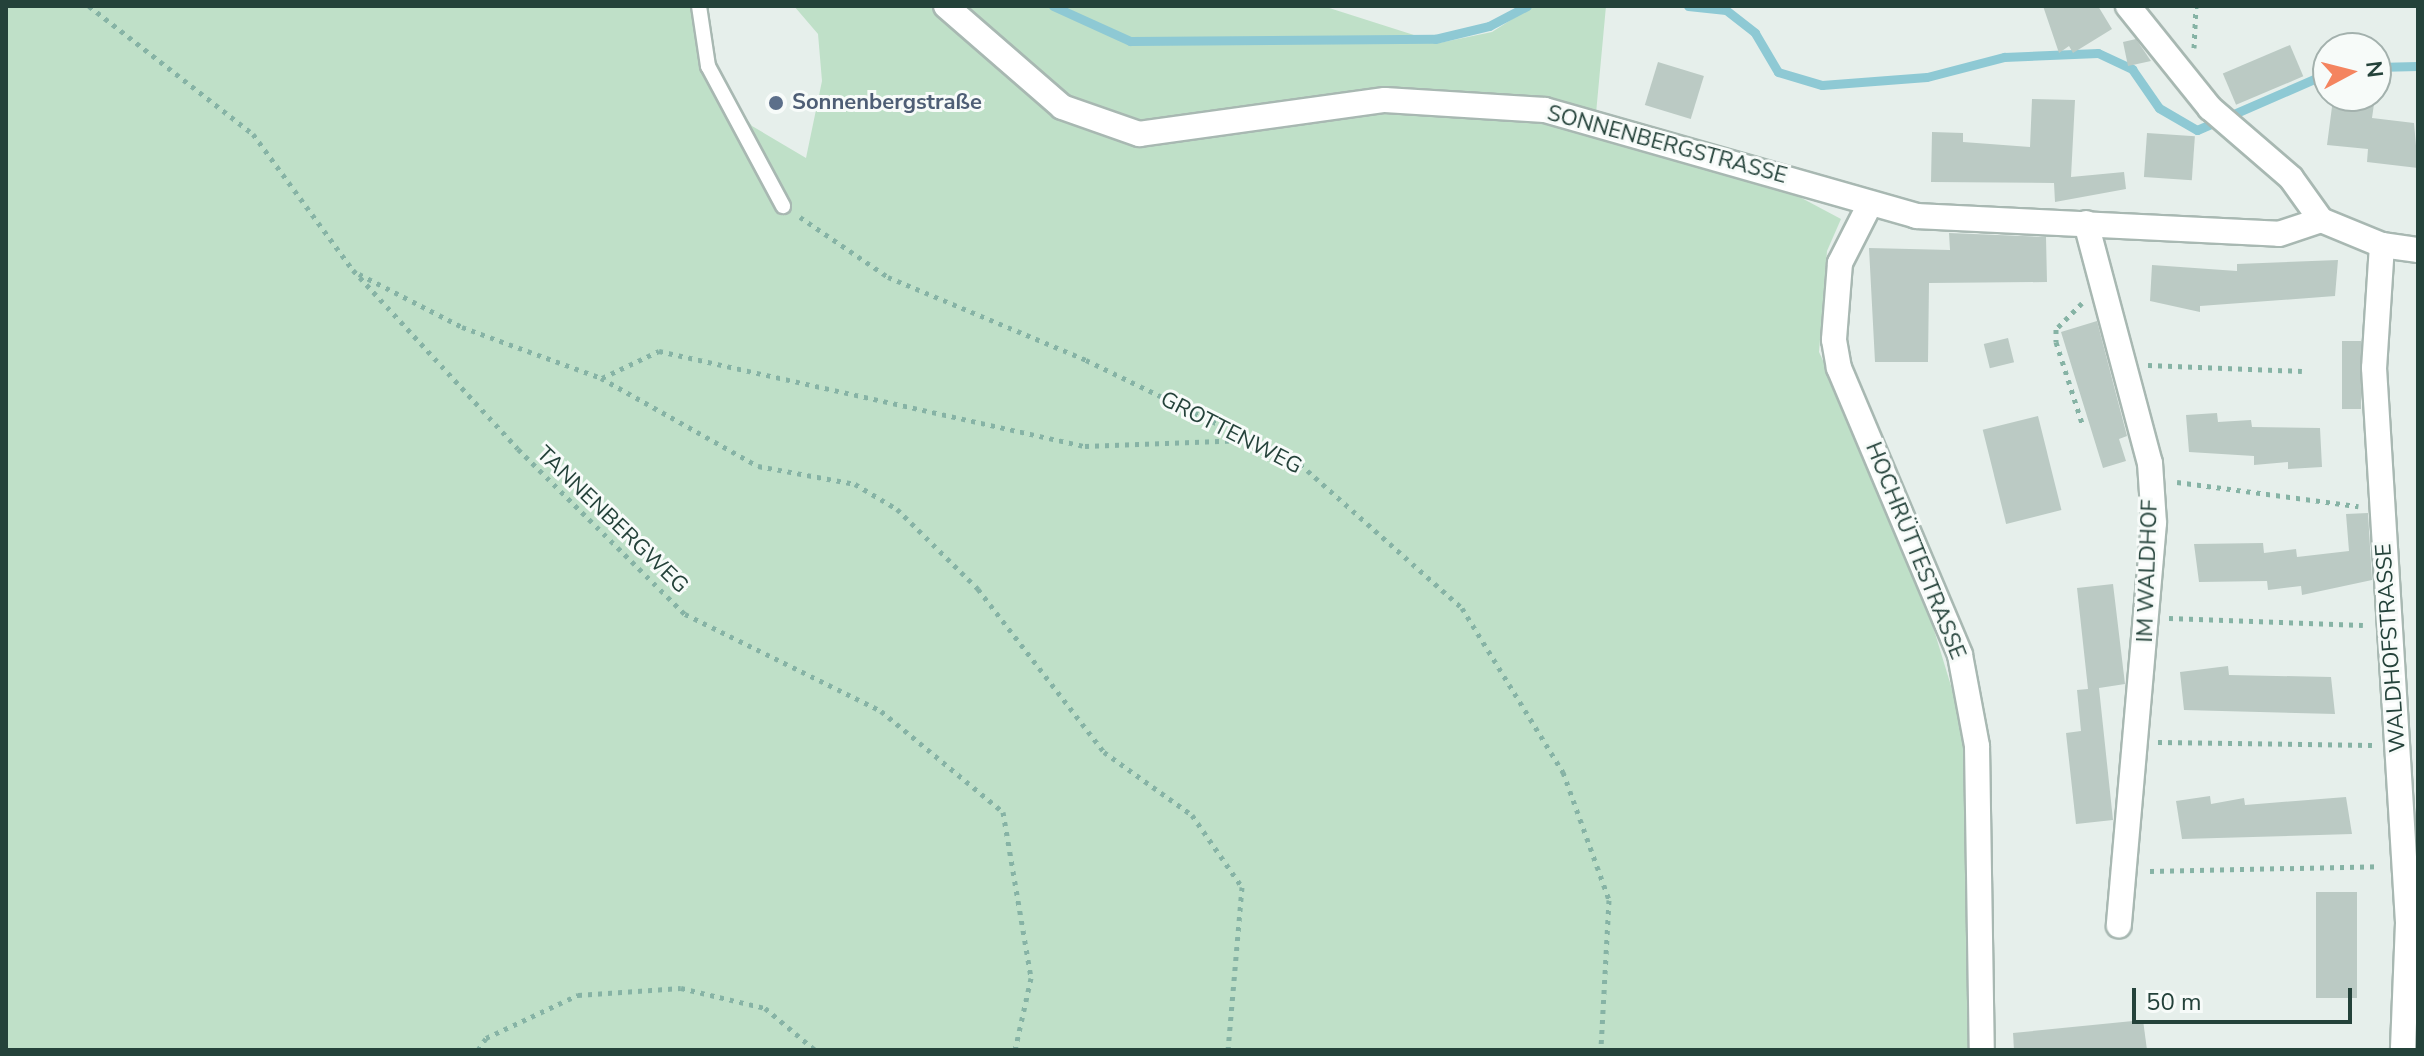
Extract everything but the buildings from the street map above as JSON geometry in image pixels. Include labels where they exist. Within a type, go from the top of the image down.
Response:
[{"type":"street","name":"SONNENBERGSTRASSE","points":[[946,6],[1062,107],[1139,134],[1385,100],[1545,110],[1749,166],[1868,208],[2279,234],[2321,220]]},
{"type":"street","points":[[2128,6],[2210,108],[2291,178],[2321,220],[2382,245],[2418,250]]},
{"type":"street","name":"HOCHRÜTTESTRASSE","points":[[1868,208],[1840,263],[1834,340],[1960,655],[1977,746],[1982,1050]]},
{"type":"street","name":"IM WALDHOF","points":[[2086,223],[2151,478],[2148,618],[2119,925]]},
{"type":"street","name":"WALDHOFSTRASSE","points":[[2382,245],[2374,368],[2404,865],[2403,1050]]},
{"type":"lane","points":[[699,6],[708,66],[783,206]]},
{"type":"path","name":"TANNENBERGWEG","points":[[89,6],[253,134],[353,270],[518,449],[685,614],[881,711],[1003,812],[1031,978],[1015,1050]]},
{"type":"path","name":"GROTTENWEG","points":[[783,206],[888,277],[1300,464],[1462,608],[1563,772],[1609,900],[1601,1050]]},
{"type":"path","points":[[353,270],[462,327],[601,378],[758,466],[855,484],[897,509],[978,589],[1104,752],[1192,815],[1242,887],[1228,1050]]},
{"type":"path","points":[[2062,322],[2056,342],[2082,423]]},
{"type":"path","points":[[601,378],[659,351],[1085,446],[1249,440]]},
{"type":"path","points":[[2123,364],[2302,371]]},
{"type":"path","points":[[2151,478],[2383,509]]},
{"type":"path","points":[[2148,618],[2390,626]]},
{"type":"path","points":[[2137,742],[2397,745]]},
{"type":"path","points":[[2125,872],[2404,865]]},
{"type":"path","points":[[478,1050],[486,1038],[578,995],[681,988],[765,1008],[815,1050]]},
{"type":"green space","points":[[6,6],[699,6],[708,66],[752,126],[806,158],[822,81],[818,34],[794,6],[1323,6],[1439,43],[1492,32],[1531,7],[1606,6],[1594,135],[1777,185],[1841,219],[1827,251],[1819,352],[1907,541],[1965,732],[1970,1050],[6,1050]]},
{"type":"waterway","points":[[1053,6],[1130,41],[1435,39],[1489,26],[1527,6]]},
{"type":"waterway","points":[[1688,6],[1726,10],[1755,33],[1778,72],[1822,85],[1927,77],[2004,57],[2098,53],[2132,69],[2159,108],[2197,130],[2312,80]]},
{"type":"waterway","points":[[2392,67],[2418,66]]},
{"type":"place","name":"Sonnenbergstraße","points":[[776,103]]}]
